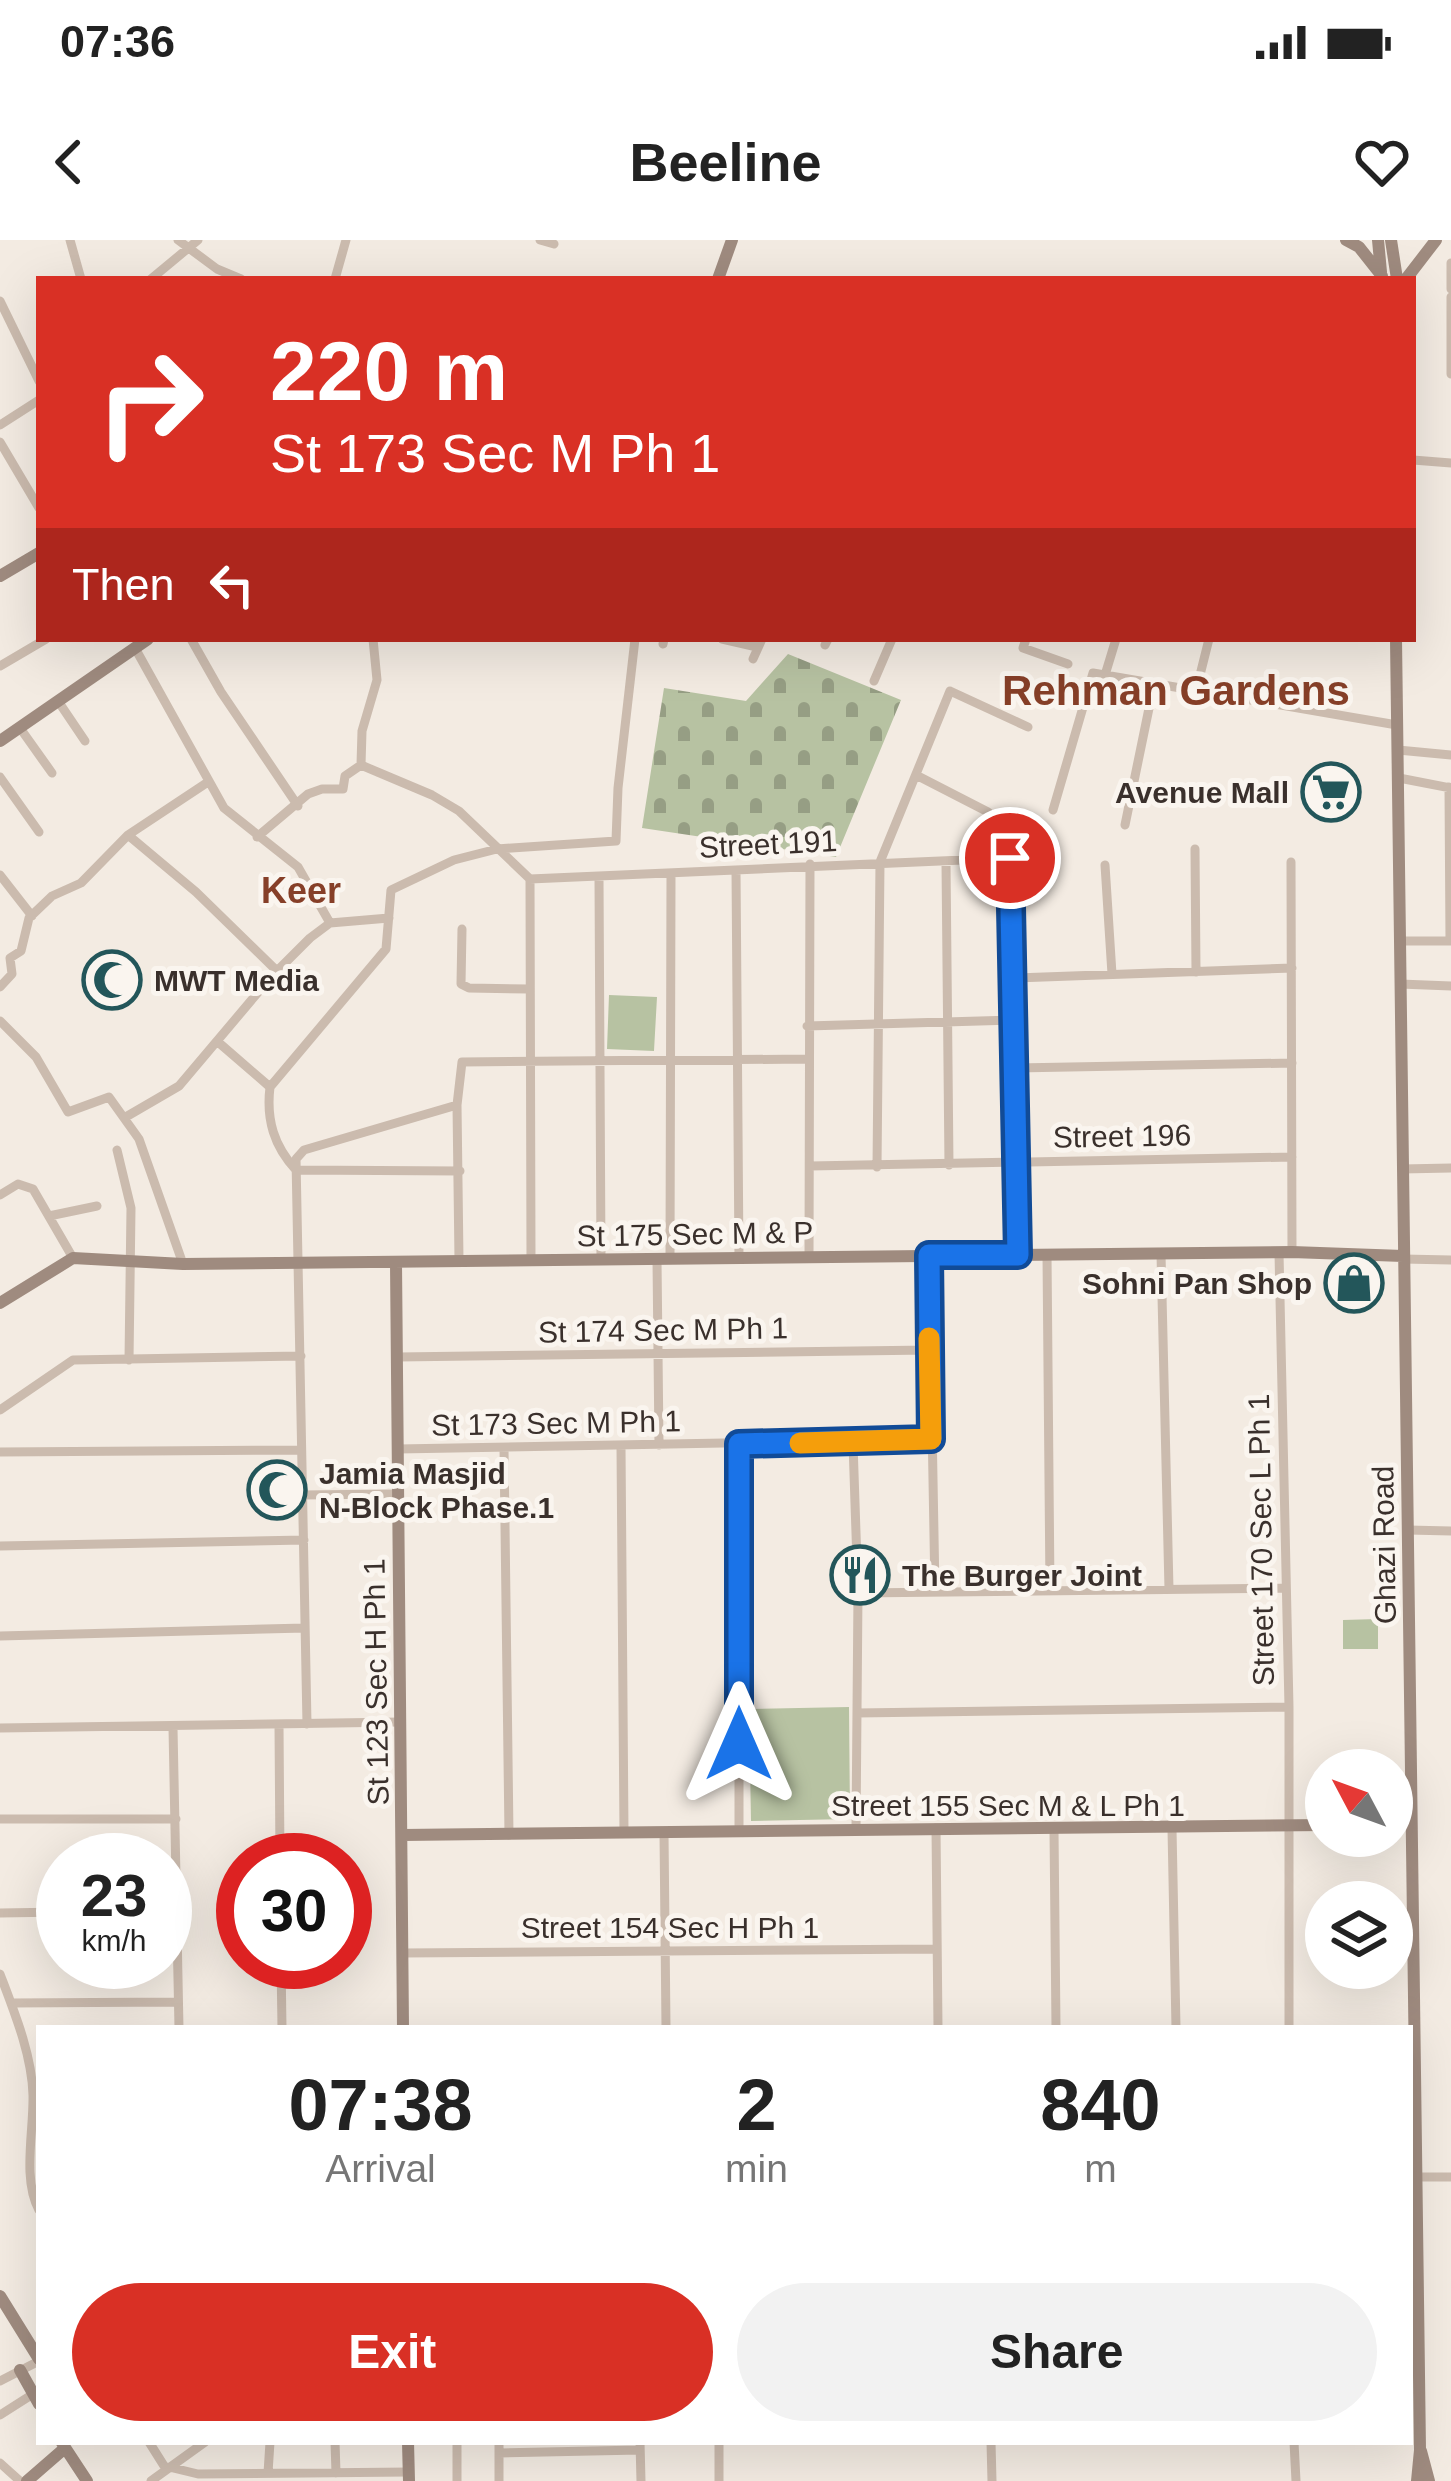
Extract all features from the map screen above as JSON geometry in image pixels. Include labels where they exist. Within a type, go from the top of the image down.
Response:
[{"type":"street","points":[[70,240],[80,276]]},
{"type":"street","points":[[154,276],[182,244],[198,240]]},
{"type":"street","points":[[336,276],[346,240]]},
{"type":"street","points":[[540,240],[554,244]]},
{"type":"street","points":[[719,276],[732,240]]},
{"type":"street","points":[[1346,240],[1359,247],[1381,276]]},
{"type":"street","points":[[1378,240],[1382,276]]},
{"type":"street","points":[[1391,240],[1397,276]]},
{"type":"street","points":[[1408,276],[1436,240]]},
{"type":"street","points":[[182,244],[236,276]]},
{"type":"street","points":[[1451,263],[1451,374]]},
{"type":"street","points":[[0,301],[36,375]]},
{"type":"street","points":[[0,425],[36,402]]},
{"type":"street","points":[[0,442],[36,503]]},
{"type":"street","points":[[1416,460],[1451,463]]},
{"type":"street","points":[[0,575],[36,555]]},
{"type":"street","points":[[0,666],[41,642]]},
{"type":"street","points":[[0,742],[144,642]]},
{"type":"street","points":[[193,642],[298,806]]},
{"type":"street","points":[[362,764],[362,731],[376,680],[373,642]]},
{"type":"street","points":[[460,1171],[296,1171],[281,1154],[273,1134],[267,1106],[270,1087],[386,949],[391,890],[454,860],[497,849],[616,841],[635,642]]},
{"type":"street","points":[[874,681],[891,642]]},
{"type":"street","points":[[1025,642],[1022,648],[1068,664]]},
{"type":"street","points":[[1105,675],[1115,642]]},
{"type":"street","points":[[1196,691],[1208,642]]},
{"type":"street","name":"Ghazi Road","points":[[1396,642],[1411,1749]]},
{"type":"street","points":[[753,659],[760,643]]},
{"type":"street","points":[[135,648],[224,808],[298,867],[330,923]]},
{"type":"street","points":[[1053,810],[1093,673],[1397,725]]},
{"type":"street","points":[[1125,825],[1154,684]]},
{"type":"street","points":[[877,1167],[880,862],[950,691],[1028,727]]},
{"type":"street","points":[[58,701],[85,741]]},
{"type":"street","points":[[20,728],[52,773]]},
{"type":"street","points":[[1398,750],[1451,755]]},
{"type":"street","points":[[256,837],[308,794],[343,789],[345,776],[362,764]]},
{"type":"street","points":[[362,764],[446,803],[530,879],[531,1261]]},
{"type":"street","points":[[916,775],[988,812],[971,860]]},
{"type":"street","points":[[0,777],[39,832]]},
{"type":"street","points":[[1400,778],[1450,788],[1450,940],[1401,941]]},
{"type":"street","points":[[0,987],[12,974],[10,958],[21,952],[32,916],[52,896],[81,883],[128,835],[208,782]]},
{"type":"street","points":[[128,835],[277,970]]},
{"type":"street","points":[[1196,849],[1196,972]]},
{"type":"street","name":"Street 191","points":[[530,879],[1010,858],[1014,978]]},
{"type":"street","points":[[946,862],[949,1165]]},
{"type":"street","name":"Street 170 Sec L Ph 1","points":[[1288,2025],[1286,1252],[1292,1157],[1291,862]]},
{"type":"street","points":[[809,1256],[810,864]]},
{"type":"street","points":[[1105,865],[1112,974]]},
{"type":"street","points":[[736,870],[739,1258]]},
{"type":"street","points":[[658,1445],[673,1062],[671,874]]},
{"type":"street","points":[[0,875],[32,916]]},
{"type":"street","points":[[599,878],[601,1258]]},
{"type":"street","points":[[124,1118],[179,1086],[277,970],[330,923],[389,918]]},
{"type":"street","points":[[462,929],[461,984],[529,989]]},
{"type":"street","points":[[1018,1255],[1014,978],[1292,968]]},
{"type":"street","points":[[1400,984],[1451,986]]},
{"type":"street","points":[[807,1026],[1014,1020]]},
{"type":"street","points":[[0,1021],[36,1058],[68,1112],[110,1097],[139,1139],[183,1264]]},
{"type":"street","points":[[218,1042],[270,1087]]},
{"type":"street","points":[[459,1260],[457,1105],[462,1062],[807,1059]]},
{"type":"street","points":[[1014,1068],[1292,1064]]},
{"type":"street","points":[[307,1724],[296,1159],[304,1150],[457,1105]]},
{"type":"street","points":[[117,1150],[131,1208],[129,1360]]},
{"type":"street","name":"Street 196","points":[[810,1166],[1292,1157]]},
{"type":"street","points":[[1402,1169],[1451,1168]]},
{"type":"street","points":[[0,1195],[24,1183],[33,1189],[73,1258],[0,1304]]},
{"type":"street","points":[[50,1216],[97,1206]]},
{"type":"street","name":"St 175 Sec M & P","points":[[73,1258],[183,1264],[1286,1252],[1403,1257]]},
{"type":"street","points":[[1160,1254],[1169,1589]]},
{"type":"street","points":[[929,1255],[935,1592]]},
{"type":"street","points":[[1047,1255],[1050,1590]]},
{"type":"street","points":[[1403,1257],[1451,1260]]},
{"type":"street","name":"St 123 Sec H Ph 1","points":[[396,1263],[403,2025]]},
{"type":"street","name":"St 174 Sec M Ph 1","points":[[398,1357],[929,1351]]},
{"type":"street","points":[[0,1410],[74,1360],[301,1356]]},
{"type":"street","name":"St 173 Sec M Ph 1","points":[[398,1449],[931,1439]]},
{"type":"street","points":[[853,1442],[858,1593],[856,1829]]},
{"type":"street","points":[[739,1444],[739,1830]]},
{"type":"street","points":[[621,1446],[624,1833]]},
{"type":"street","points":[[504,1448],[508,1835]]},
{"type":"street","points":[[0,1452],[301,1450]]},
{"type":"street","points":[[302,1495],[396,1494]]},
{"type":"street","points":[[1408,1530],[1451,1531]]},
{"type":"street","points":[[0,1546],[304,1540]]},
{"type":"street","points":[[858,1593],[1286,1588]]},
{"type":"street","points":[[0,1636],[305,1628]]},
{"type":"street","points":[[857,1713],[1289,1707]]},
{"type":"street","points":[[0,1728],[400,1722]]},
{"type":"street","points":[[279,1725],[280,1833]]},
{"type":"street","points":[[173,1728],[175,1833]]},
{"type":"street","points":[[0,1819],[176,1819]]},
{"type":"street","name":"Street 155 Sec M & L Ph 1","points":[[403,1835],[1305,1826]]},
{"type":"street","points":[[936,1828],[938,2025]]},
{"type":"street","points":[[1172,1829],[1176,2025]]},
{"type":"street","points":[[1054,1830],[1056,2025]]},
{"type":"street","points":[[664,1833],[667,2025]]},
{"type":"street","name":"Ghazi Road","points":[[1412,1857],[1417,2481]]},
{"type":"street","points":[[0,1913],[36,1912]]},
{"type":"street","name":"Street 154 Sec H Ph 1","points":[[403,1952],[937,1949]]},
{"type":"street","points":[[0,1974],[36,2094],[32,2188],[36,2201]]},
{"type":"street","points":[[176,1989],[179,2025]]},
{"type":"street","points":[[281,1989],[282,2025]]},
{"type":"street","points":[[11,2003],[177,2002]]},
{"type":"street","points":[[1415,2177],[1451,2176]]},
{"type":"street","points":[[0,2296],[36,2355]]},
{"type":"street","points":[[0,2381],[36,2362]]},
{"type":"street","points":[[0,2415],[36,2399],[20,2370]]},
{"type":"street","points":[[0,2462],[23,2481],[63,2445],[87,2481]]},
{"type":"street","points":[[151,2445],[168,2468],[198,2478],[268,2473],[409,2476],[408,2445]]},
{"type":"street","points":[[151,2481],[201,2445]]},
{"type":"street","points":[[268,2473],[270,2445]]},
{"type":"street","points":[[335,2445],[336,2473]]},
{"type":"street","points":[[457,2445],[457,2481]]},
{"type":"street","points":[[719,2445],[719,2481]]},
{"type":"street","points":[[991,2445],[992,2481]]},
{"type":"street","points":[[1294,2445],[1296,2481]]},
{"type":"street","points":[[499,2481],[500,2447],[640,2446],[641,2481]]},
{"type":"street","name":"Ghazi Road","points":[[1420,2450],[1429,2481]]},
{"type":"green space","points":[[788,654],[901,700],[836,857],[642,828],[664,688],[746,701]]},
{"type":"green space","points":[[609,995],[657,997],[654,1051],[607,1049]]},
{"type":"green space","points":[[1378,1619],[1378,1649],[1343,1649],[1343,1620]]},
{"type":"green space","points":[[849,1707],[850,1819],[751,1821],[749,1709]]},
{"type":"slow traffic","points":[[800,1443],[931,1439],[929,1338]]},
{"type":"place","name":"Avenue Mall","points":[[1331,792]]},
{"type":"place","name":"MWT Media","points":[[112,980]]},
{"type":"place","name":"Sohni Pan Shop","points":[[1354,1283]]},
{"type":"place","name":"Jamia Masjid N-Block Phase.1","points":[[277,1490]]},
{"type":"place","name":"The Burger Joint","points":[[860,1575]]},
{"type":"district","name":"Rehman Gardens","points":[[1176,690]]},
{"type":"district","name":"Keer","points":[[301,890]]},
{"type":"route","points":[[739,1744],[739,1444],[931,1439],[929,1255],[1018,1255],[1010,858]]}]
